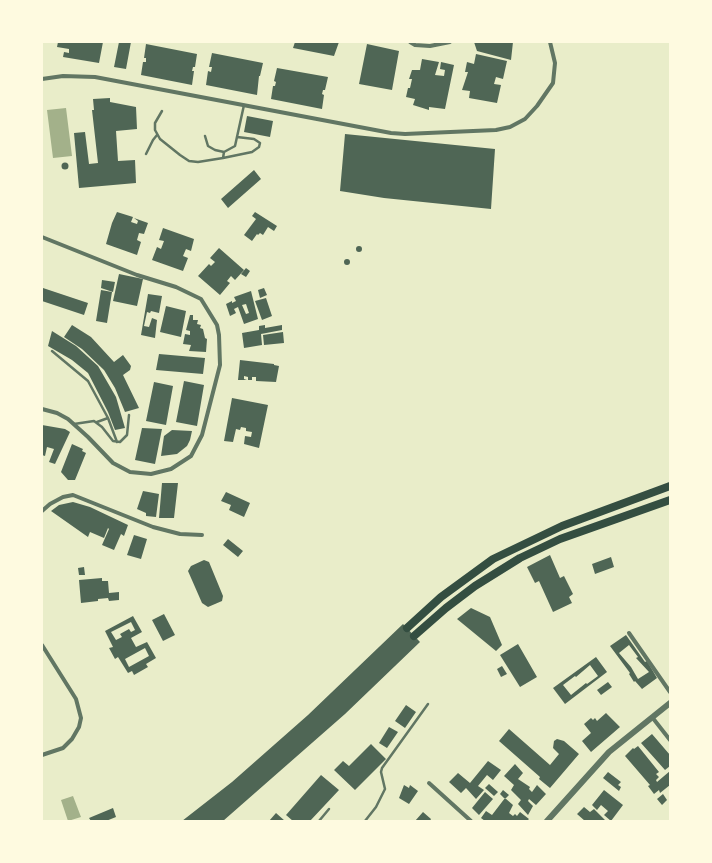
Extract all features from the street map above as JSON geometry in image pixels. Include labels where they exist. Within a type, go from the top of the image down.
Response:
[{"type":"highway","points":[[407,628],[441,597],[492,559],[562,526],[670,486]]},
{"type":"highway","points":[[414,636],[446,608],[475,586],[520,558],[567,536],[670,500]]},
{"type":"street","points":[[410,42],[415,45],[430,46],[450,42]]},
{"type":"street","points":[[42,79],[63,76],[95,77],[391,133],[405,134],[496,130],[510,127],[525,119],[537,106],[553,83],[555,63],[550,42]]},
{"type":"street","points":[[42,237],[138,275],[176,287],[200,299],[212,315],[219,335],[220,365],[202,435],[190,456],[171,469],[151,474],[130,472],[113,463],[73,424],[57,413],[42,409]]},
{"type":"street","points":[[42,511],[50,504],[63,497],[73,495],[81,496],[153,527],[180,534],[202,535]]},
{"type":"street","points":[[629,633],[670,692]]},
{"type":"street","points":[[42,645],[76,699],[81,718],[79,727],[72,739],[63,748],[42,755]]},
{"type":"street","points":[[547,821],[609,752],[670,702]]},
{"type":"street","points":[[652,717],[670,740]]},
{"type":"street","points":[[429,783],[471,821]]},
{"type":"lane","points":[[206,136],[208,146],[224,152],[235,146],[244,105]]},
{"type":"lane","points":[[162,111],[155,123],[157,135],[170,148],[189,161],[198,162],[223,158],[252,152],[259,147],[259,140],[237,137]]},
{"type":"lane","points":[[146,154],[157,135]]},
{"type":"lane","points":[[223,158],[224,152]]},
{"type":"lane","points":[[52,351],[88,381],[108,418],[117,442]]},
{"type":"lane","points":[[96,422],[113,441],[120,442],[127,435],[129,415]]},
{"type":"lane","points":[[73,424],[96,422],[108,418]]},
{"type":"lane","points":[[365,821],[376,807],[385,789],[381,772],[382,768],[428,704]]},
{"type":"lane","points":[[319,821],[329,809]]},
{"type":"shaded area","points":[[66,108],[72,156],[53,158],[47,110]]},
{"type":"shaded area","points":[[73,796],[81,817],[68,821],[61,800]]},
{"type":"building","points":[[58,42],[103,42],[99,63],[63,57],[64,52],[69,53],[69,49],[57,47]]},
{"type":"building","points":[[119,42],[131,42],[126,69],[114,67]]},
{"type":"building","points":[[295,42],[339,42],[334,56],[293,48]]},
{"type":"building","points":[[474,42],[513,42],[511,60],[477,51]]},
{"type":"building","points":[[146,44],[197,54],[195,67],[193,67],[192,71],[194,71],[192,85],[141,75],[143,62],[146,62],[146,58],[144,58]]},
{"type":"building","points":[[367,44],[399,51],[392,90],[359,84]]},
{"type":"building","points":[[212,53],[263,63],[259,76],[257,95],[206,85],[208,71],[211,72],[212,67],[209,67]]},
{"type":"building","points":[[476,54],[507,61],[503,79],[496,77],[494,84],[501,85],[497,103],[469,98],[470,91],[462,90],[468,72],[465,72],[467,62],[474,64]]},
{"type":"building","points":[[422,59],[439,62],[435,75],[444,76],[445,70],[440,69],[441,62],[454,65],[445,109],[429,107],[429,110],[413,105],[415,99],[406,97],[412,79],[409,79],[412,70],[420,70]]},
{"type":"building","points":[[277,68],[328,77],[325,90],[323,90],[322,94],[324,95],[322,109],[271,99],[273,86],[275,86],[276,82],[274,81]]},
{"type":"building","points":[[110,98],[110,102],[136,107],[137,129],[116,131],[118,161],[135,160],[136,183],[79,188],[74,133],[85,132],[89,164],[98,163],[92,110],[94,110],[93,99]]},
{"type":"building","points":[[247,116],[273,121],[270,137],[244,132]]},
{"type":"building","points":[[345,134],[495,149],[491,209],[384,198],[340,191]]},
{"type":"building","points":[[65,162],[69,166],[65,170],[61,166]]},
{"type":"building","points":[[254,170],[261,179],[228,208],[221,199]]},
{"type":"building","points":[[117,212],[133,217],[131,222],[137,224],[138,221],[134,218],[148,223],[144,234],[139,233],[137,240],[141,242],[137,255],[106,244]]},
{"type":"building","points":[[255,212],[277,226],[274,231],[268,227],[263,235],[260,233],[258,235],[257,234],[252,241],[244,235],[256,219],[252,216]]},
{"type":"building","points":[[163,228],[194,239],[191,251],[186,249],[183,256],[188,258],[183,271],[152,260],[157,247],[161,249],[164,241],[159,240]]},
{"type":"building","points":[[359,246],[362,249],[359,252],[356,249]]},
{"type":"building","points":[[219,248],[244,270],[235,280],[231,276],[227,281],[230,283],[220,295],[198,276],[209,264],[211,266],[215,262],[210,258]]},
{"type":"building","points":[[347,259],[350,262],[347,265],[344,262]]},
{"type":"building","points":[[246,268],[250,271],[246,277],[241,274]]},
{"type":"building","points":[[119,274],[143,279],[137,306],[113,301]]},
{"type":"building","points":[[102,280],[115,282],[113,292],[101,288]]},
{"type":"building","points":[[43,288],[88,303],[84,315],[42,301]]},
{"type":"building","points":[[264,288],[267,295],[260,298],[258,290]]},
{"type":"building","points":[[101,290],[112,292],[107,323],[96,321]]},
{"type":"building","points":[[251,291],[258,319],[244,324],[238,307],[234,309],[236,313],[230,316],[226,304],[236,301],[234,297]],"holes":[[[246,304],[249,313],[246,314],[242,305]]]},
{"type":"building","points":[[148,294],[162,296],[159,313],[151,311],[150,313],[147,312],[144,326],[149,327],[152,318],[157,320],[155,338],[141,335]]},
{"type":"building","points":[[266,298],[272,316],[262,320],[255,301]]},
{"type":"building","points":[[166,306],[186,311],[181,337],[160,332]]},
{"type":"building","points":[[190,315],[193,315],[193,320],[198,320],[197,324],[201,325],[200,328],[203,329],[205,338],[207,339],[206,352],[189,351],[191,345],[183,344],[185,334],[190,335],[190,331],[186,330]]},
{"type":"building","points":[[72,325],[91,337],[114,362],[123,355],[131,366],[130,370],[123,375],[139,408],[125,412],[115,388],[104,370],[82,349],[64,337]]},
{"type":"building","points":[[265,325],[265,328],[282,325],[282,330],[261,334],[262,345],[244,348],[242,333],[259,330],[259,326]]},
{"type":"building","points":[[52,331],[76,346],[98,366],[116,397],[125,428],[115,430],[108,412],[88,373],[72,360],[48,346]]},
{"type":"building","points":[[283,332],[284,343],[264,345],[263,335]]},
{"type":"building","points":[[159,354],[205,358],[203,374],[156,370]]},
{"type":"building","points":[[240,360],[274,364],[279,366],[276,382],[256,381],[256,377],[252,377],[252,380],[248,380],[248,377],[244,376],[244,379],[247,380],[238,380]]},
{"type":"building","points":[[184,381],[204,385],[197,426],[176,422]]},
{"type":"building","points":[[154,382],[173,386],[166,425],[146,421]]},
{"type":"building","points":[[232,398],[268,405],[259,448],[244,444],[245,436],[251,437],[252,432],[246,431],[246,428],[241,427],[240,430],[236,429],[233,442],[224,441]]},
{"type":"building","points":[[42,425],[65,429],[70,432],[55,464],[49,462],[54,449],[47,447],[45,456],[42,455]]},
{"type":"building","points":[[142,428],[162,429],[155,464],[135,460]]},
{"type":"building","points":[[172,430],[192,431],[190,440],[187,446],[177,454],[161,456],[164,436]]},
{"type":"building","points":[[72,444],[83,449],[82,451],[86,453],[75,480],[68,480],[61,472]]},
{"type":"building","points":[[162,483],[178,483],[174,518],[159,518]]},
{"type":"building","points":[[143,491],[159,494],[156,517],[146,516],[146,513],[137,509]]},
{"type":"building","points":[[226,492],[250,503],[244,517],[229,510],[231,505],[221,501]]},
{"type":"building","points":[[73,502],[90,507],[128,525],[124,536],[121,534],[114,550],[102,545],[109,529],[108,528],[104,538],[90,532],[88,537],[51,511],[59,505]]},
{"type":"building","points":[[134,535],[147,539],[141,559],[127,555]]},
{"type":"building","points":[[228,539],[243,551],[238,557],[223,545]]},
{"type":"building","points":[[550,555],[560,578],[564,576],[573,594],[569,597],[572,603],[553,612],[539,581],[535,583],[527,567]]},
{"type":"building","points":[[611,557],[614,567],[595,574],[592,564]]},
{"type":"building","points":[[204,560],[209,562],[223,596],[222,601],[208,607],[202,603],[188,571],[191,566]]},
{"type":"building","points":[[84,567],[85,575],[79,575],[78,568]]},
{"type":"building","points":[[102,578],[102,581],[108,581],[109,593],[119,592],[119,600],[109,601],[108,598],[81,603],[79,580]]},
{"type":"building","points":[[471,608],[490,617],[502,645],[496,651],[457,619]]},
{"type":"building","points":[[164,614],[175,635],[163,641],[152,620]]},
{"type":"building","points":[[133,616],[142,632],[131,638],[136,647],[147,642],[156,658],[146,664],[148,667],[134,675],[132,671],[128,673],[118,657],[115,659],[109,648],[113,647],[105,631]],"holes":[[[131,622],[135,630],[131,632],[129,629],[120,634],[122,637],[116,640],[111,632]],[[145,648],[149,656],[129,667],[125,659]]]},
{"type":"building","points":[[403,624],[420,642],[345,714],[223,821],[182,821],[232,782],[308,715]]},
{"type":"building","points":[[626,635],[645,662],[647,661],[657,678],[642,689],[635,681],[634,682],[629,674],[630,673],[610,646]],"holes":[[[629,645],[638,657],[636,658],[649,672],[638,679],[631,667],[619,653]]]},
{"type":"building","points":[[518,644],[537,677],[520,687],[500,655]]},
{"type":"building","points":[[596,657],[607,672],[565,704],[553,688]],"holes":[[[590,665],[598,676],[571,695],[563,685],[575,676],[576,677]]]},
{"type":"building","points":[[502,666],[507,674],[501,677],[497,669]]},
{"type":"building","points":[[608,682],[612,687],[601,695],[597,690]]},
{"type":"building","points":[[406,705],[416,712],[405,728],[395,721]]},
{"type":"building","points":[[606,713],[620,727],[591,752],[582,741],[591,733],[584,724],[591,718],[593,720],[595,718],[597,721]]},
{"type":"building","points":[[389,727],[398,732],[387,748],[379,743]]},
{"type":"building","points":[[509,729],[550,765],[559,754],[553,748],[554,741],[557,739],[564,741],[579,754],[550,788],[539,779],[540,777],[499,741]]},
{"type":"building","points":[[652,734],[670,755],[670,766],[665,770],[641,743]]},
{"type":"building","points":[[371,744],[386,759],[355,790],[334,770],[343,761],[349,766]]},
{"type":"building","points":[[638,746],[659,772],[656,774],[659,777],[656,780],[657,782],[670,771],[670,785],[660,793],[659,790],[654,794],[648,786],[650,785],[625,756],[633,748],[634,749]]},
{"type":"building","points":[[488,761],[501,770],[493,780],[487,775],[478,786],[484,790],[476,799],[466,788],[461,793],[449,782],[458,773],[470,783]]},
{"type":"building","points":[[515,764],[523,773],[518,779],[530,787],[529,789],[532,792],[537,785],[546,794],[536,805],[529,799],[528,801],[533,806],[528,815],[518,804],[521,800],[511,790],[514,785],[504,776]]},
{"type":"building","points":[[608,772],[621,782],[618,785],[621,787],[619,791],[603,778]]},
{"type":"building","points":[[321,775],[339,790],[310,821],[293,821],[286,815]]},
{"type":"building","points":[[489,784],[498,792],[494,796],[485,788]]},
{"type":"building","points":[[404,785],[409,788],[410,785],[418,791],[409,804],[399,798]]},
{"type":"building","points":[[503,790],[509,795],[505,799],[500,794]]},
{"type":"building","points":[[604,790],[623,805],[611,821],[604,815],[608,811],[601,805],[597,810],[592,805]]},
{"type":"building","points":[[485,792],[493,799],[479,815],[472,808]]},
{"type":"building","points":[[663,794],[667,800],[662,805],[657,799]]},
{"type":"building","points":[[505,798],[513,805],[509,813],[513,816],[515,814],[517,816],[520,812],[529,819],[527,821],[485,821],[481,818],[486,811],[492,815]]},
{"type":"building","points":[[584,807],[590,812],[594,809],[605,820],[585,821],[577,814]]},
{"type":"building","points":[[113,808],[116,817],[106,821],[91,821],[89,818]]},
{"type":"building","points":[[423,812],[431,819],[430,821],[415,821]]},
{"type":"building","points":[[276,813],[285,821],[269,821]]}]
